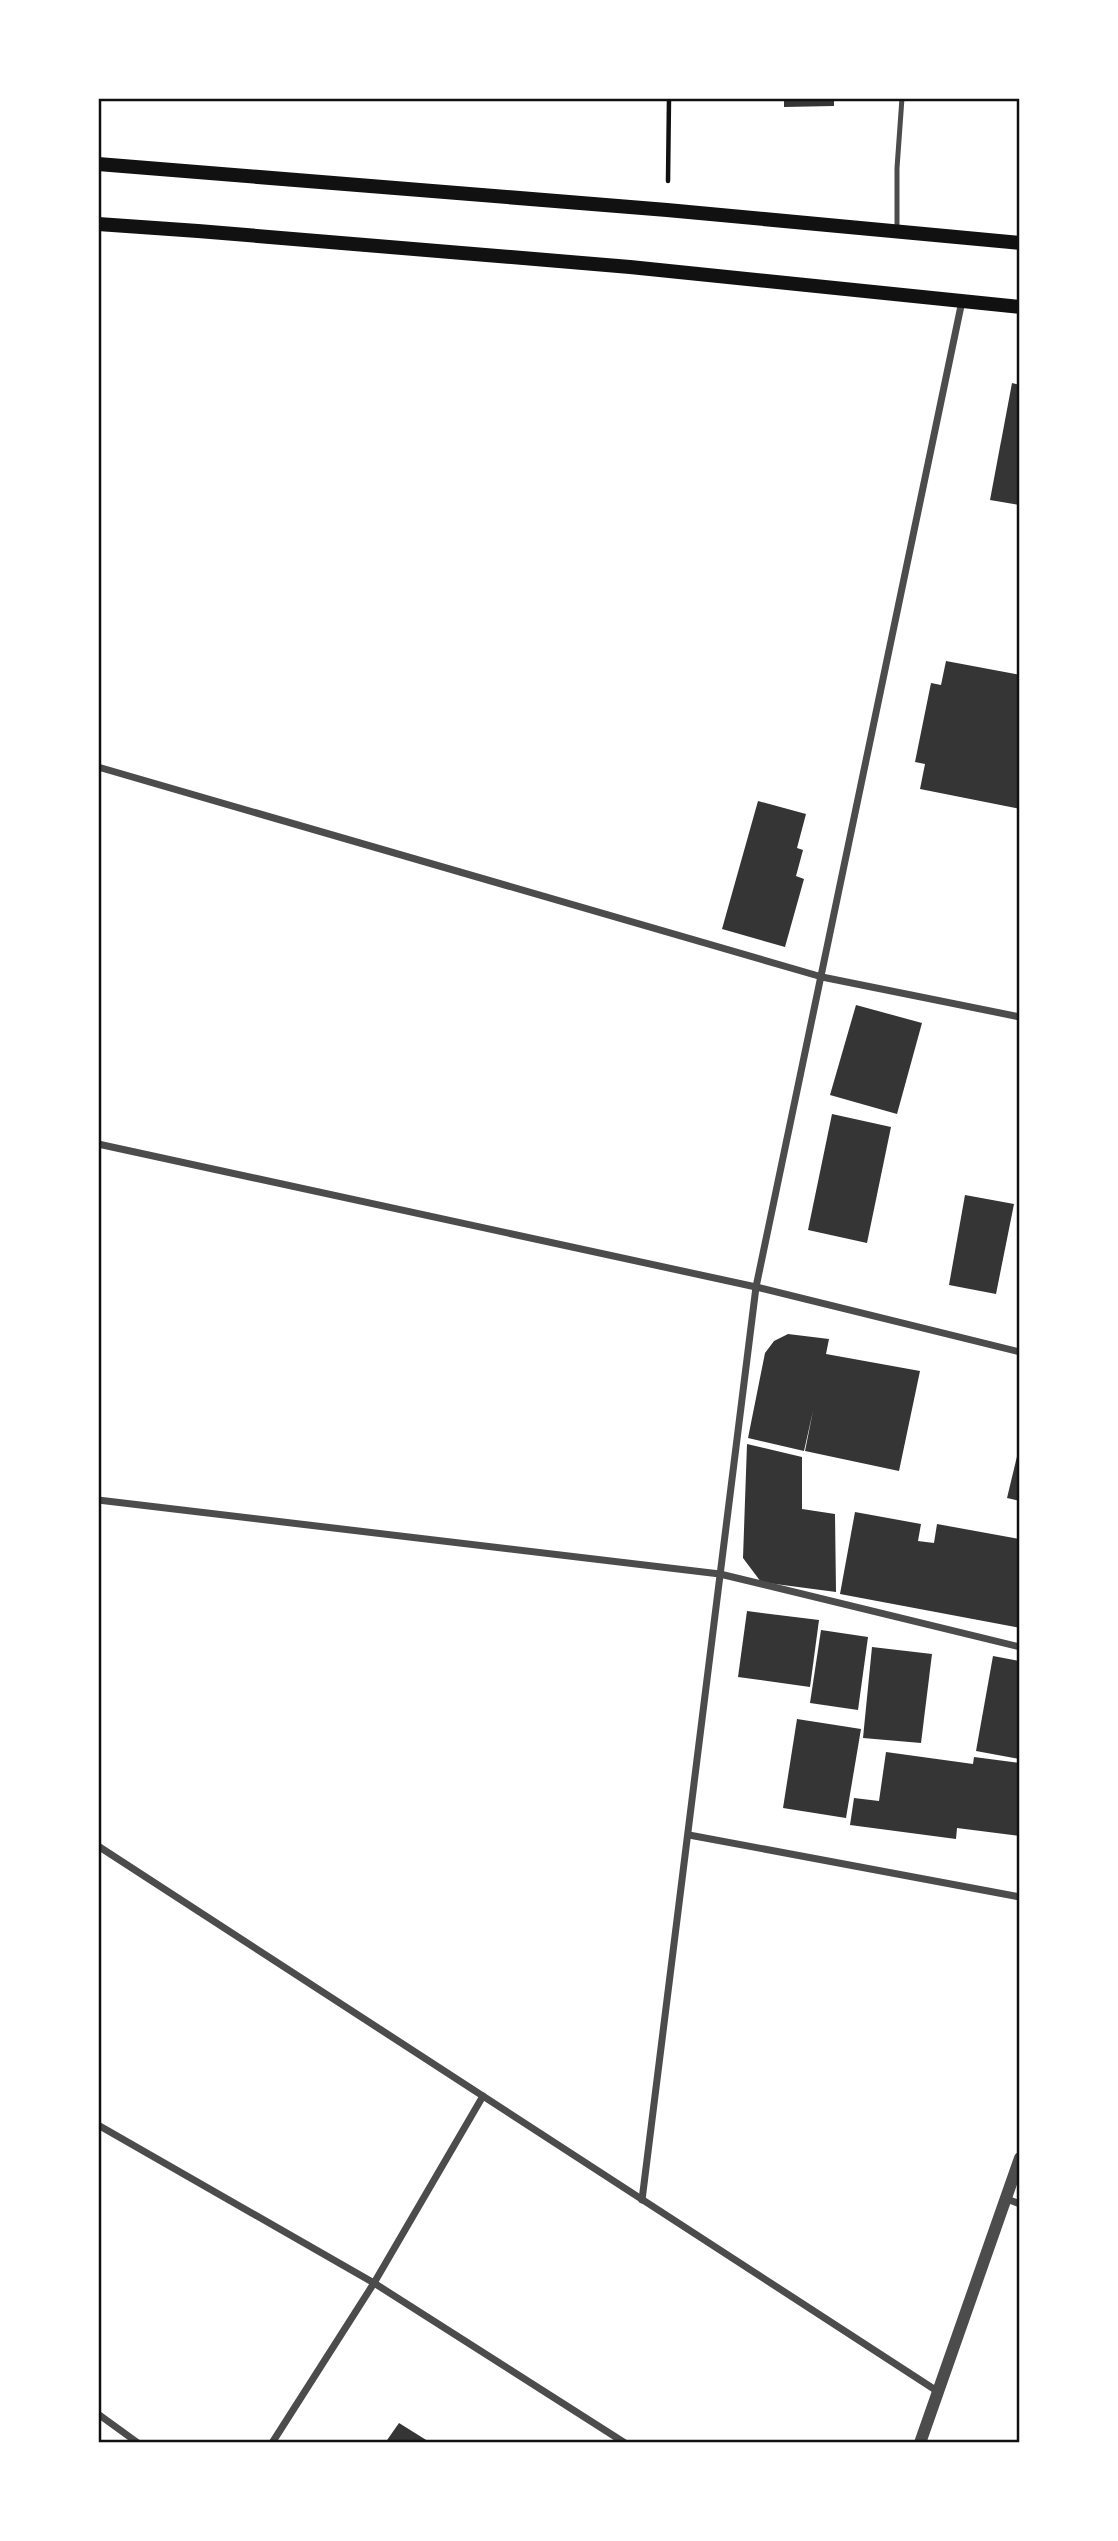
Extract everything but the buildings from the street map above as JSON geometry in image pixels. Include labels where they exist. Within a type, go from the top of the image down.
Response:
[{"type":"main road","points":[[98,164],[667,210],[1020,243]]},
{"type":"main road","points":[[98,224],[630,267],[1020,307]]},
{"type":"street","points":[[642,2200],[756,1287],[962,301]]},
{"type":"street","points":[[98,767],[822,977],[1020,1017]]},
{"type":"street","points":[[98,1144],[756,1287],[1020,1352]]},
{"type":"street","points":[[98,1500],[720,1574],[1020,1647]]},
{"type":"street","points":[[688,1835],[1020,1897]]},
{"type":"street","points":[[98,1846],[937,2391]]},
{"type":"street","points":[[272,2443],[374,2283],[483,2096]]},
{"type":"street","points":[[98,2125],[374,2283],[625,2443]]},
{"type":"street","points":[[920,2443],[1020,2158]]},
{"type":"street","points":[[1007,2199],[1020,2204]]},
{"type":"street","points":[[98,2414],[138,2443]]},
{"type":"lane","points":[[897,232],[897,168],[902,98]]},
{"type":"path","points":[[667,210],[669,98]]}]
